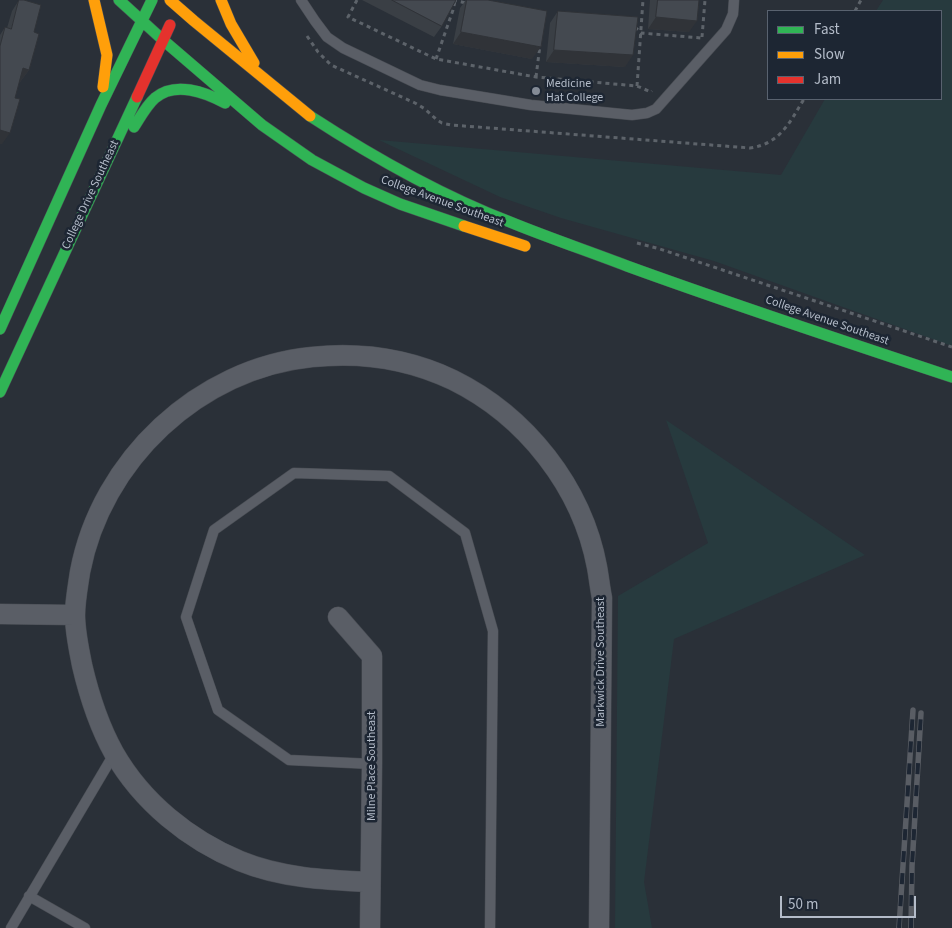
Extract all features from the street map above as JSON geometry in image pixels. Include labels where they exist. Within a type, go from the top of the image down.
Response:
[{"type":"street","points":[[94,0],[106,55],[101,105]]},
{"type":"street","name":"College Avenue Southeast","points":[[119,0],[262,125],[312,160],[364,188],[400,204],[538,250]]},
{"type":"street","points":[[0,329],[101,105],[152,0]]},
{"type":"street","points":[[221,0],[231,24],[264,79]]},
{"type":"street","name":"College Avenue Southeast","points":[[177,3],[304,112],[341,136],[453,197],[509,222],[693,290],[952,378]]},
{"type":"street","name":"College Drive Southeast","points":[[0,392],[163,40],[177,3]]},
{"type":"street","points":[[76,227],[130,133],[156,98],[167,92],[177,90],[191,90],[204,93],[220,100],[262,125]]},
{"type":"street","name":"College Avenue Southeast","points":[[630,280],[693,290]]},
{"type":"street","name":"Markwick Drive Southeast","points":[[370,882],[318,880],[274,872],[224,854],[181,828],[141,790],[114,754],[87,688],[77,640],[75,615],[84,552],[102,504],[114,482],[141,447],[165,422],[192,402],[228,381],[271,364],[293,359],[334,355],[374,357],[427,370],[466,387],[498,408],[531,438],[558,471],[574,501],[590,539],[602,598],[599,928]]},
{"type":"street","points":[[0,614],[75,615]]},
{"type":"street","name":"Milne Place Southeast","points":[[338,617],[372,656],[370,928]]},
{"type":"lane","points":[[302,0],[327,37],[343,48],[420,85],[531,105],[632,116],[656,109],[707,52],[730,23],[734,0]]},
{"type":"lane","points":[[372,764],[289,760],[218,710],[186,617],[214,530],[294,473],[389,476],[465,533],[493,631],[490,928]]},
{"type":"lane","points":[[11,928],[114,754]]},
{"type":"lane","points":[[29,896],[85,928]]},
{"type":"path","points":[[357,0],[348,17],[436,59],[536,77],[637,86],[651,92],[658,85]]},
{"type":"path","points":[[637,86],[643,0]]},
{"type":"path","points":[[695,44],[702,38],[705,0]]},
{"type":"path","points":[[436,59],[454,10],[454,1],[475,5]]},
{"type":"path","points":[[632,25],[640,33],[702,38]]},
{"type":"path","points":[[536,77],[540,43]]},
{"type":"path","points":[[633,242],[660,249],[952,347]]},
{"type":"green space","points":[[883,0],[952,0],[952,346],[714,261],[561,218],[500,197],[379,140],[781,175],[824,100],[942,100],[942,10],[877,10]]},
{"type":"green space","points":[[666,420],[865,555],[674,639],[644,882],[652,928],[615,928],[618,596],[708,543]]},
{"type":"building","points":[[19,0],[41,5],[34,32],[39,34],[29,70],[23,68],[15,98],[20,99],[10,133],[0,130],[0,46],[5,27],[11,29]]},
{"type":"building","points":[[392,0],[456,0],[442,26]]},
{"type":"building","points":[[467,0],[488,0],[547,11],[541,47],[461,32]]},
{"type":"building","points":[[658,0],[699,0],[697,21],[656,17]]},
{"type":"building","points":[[558,11],[638,17],[633,55],[554,50]]},
{"type":"railway","points":[[899,928],[913,710]]},
{"type":"railway","points":[[911,928],[912,866],[921,713]]},
{"type":"traffic: fast","points":[[119,0],[262,125],[312,160],[364,188],[400,204],[464,226]]},
{"type":"traffic: fast","points":[[0,329],[101,105],[152,0]]},
{"type":"traffic: fast","points":[[134,127],[155,98],[172,90],[181,89],[199,92],[225,103]]},
{"type":"traffic: fast","points":[[0,392],[137,97]]},
{"type":"traffic: fast","points":[[310,116],[407,174],[458,200],[539,234],[708,295],[952,377]]},
{"type":"traffic: slow","points":[[94,0],[107,55],[103,87]]},
{"type":"traffic: slow","points":[[170,0],[310,116]]},
{"type":"traffic: slow","points":[[221,0],[231,24],[254,63]]},
{"type":"traffic: slow","points":[[464,226],[525,246]]},
{"type":"traffic: jam","points":[[137,97],[170,25]]},
{"type":"place","name":"Medicine Hat College","points":[[536,91]]}]
